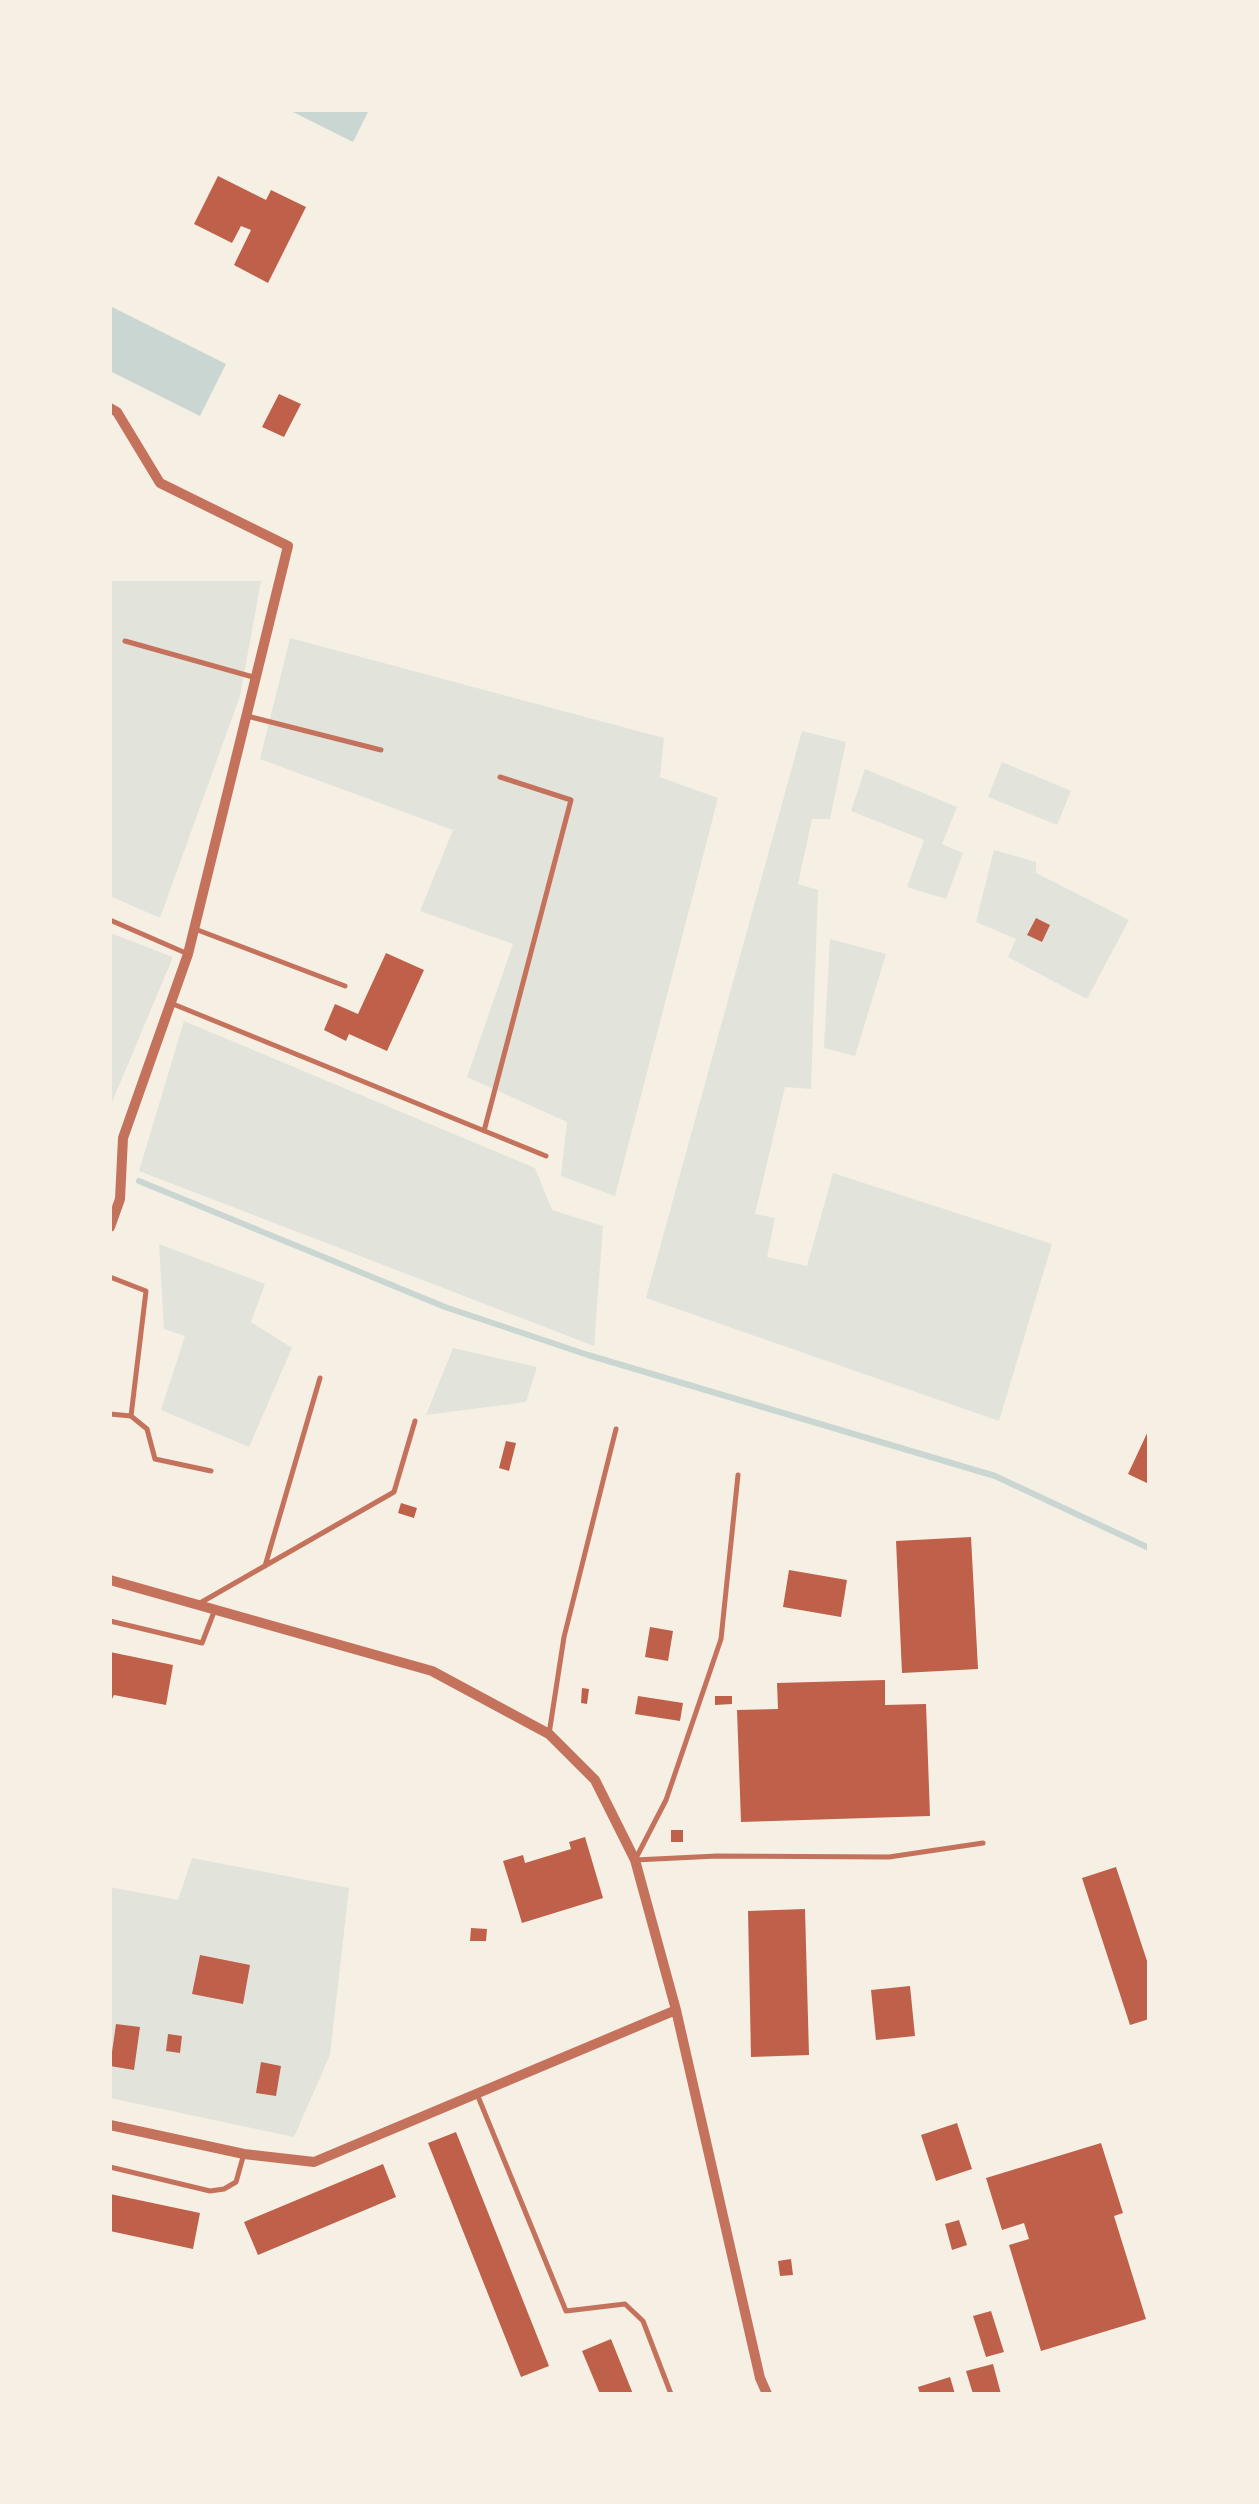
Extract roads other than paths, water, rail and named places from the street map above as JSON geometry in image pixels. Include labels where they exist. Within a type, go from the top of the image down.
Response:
[{"type":"street","points":[[110,408],[117,412],[160,483],[288,546],[188,954],[123,1138],[120,1199],[110,1227]]},
{"type":"street","points":[[110,1580],[432,1671],[549,1734],[596,1780],[635,1860],[676,2010],[760,2378],[767,2394]]},
{"type":"street","points":[[110,2124],[244,2154],[314,2162],[676,2010]]},
{"type":"lane","points":[[125,641],[256,678]]},
{"type":"lane","points":[[247,716],[381,750]]},
{"type":"lane","points":[[484,1131],[571,800],[500,777]]},
{"type":"lane","points":[[110,920],[188,954]]},
{"type":"lane","points":[[192,928],[345,986]]},
{"type":"lane","points":[[170,1003],[546,1156]]},
{"type":"lane","points":[[110,1132],[123,1138]]},
{"type":"lane","points":[[110,1277],[146,1291],[131,1416]]},
{"type":"lane","points":[[264,1566],[320,1378]]},
{"type":"lane","points":[[110,1414],[131,1416],[147,1429],[155,1459],[211,1471]]},
{"type":"lane","points":[[198,1605],[394,1492],[415,1421]]},
{"type":"lane","points":[[549,1734],[564,1637],[616,1430]]},
{"type":"lane","points":[[635,1860],[666,1800],[722,1639],[738,1475]]},
{"type":"lane","points":[[110,1622],[202,1642],[214,1610]]},
{"type":"lane","points":[[635,1860],[717,1856],[889,1857],[983,1843]]},
{"type":"lane","points":[[477,2094],[566,2310],[625,2304],[643,2322],[671,2394]]},
{"type":"lane","points":[[110,2167],[210,2190],[224,2189],[236,2182],[244,2154]]},
{"type":"waterway","points":[[139,1181],[445,1307],[588,1355],[995,1476],[1149,1548]]}]
